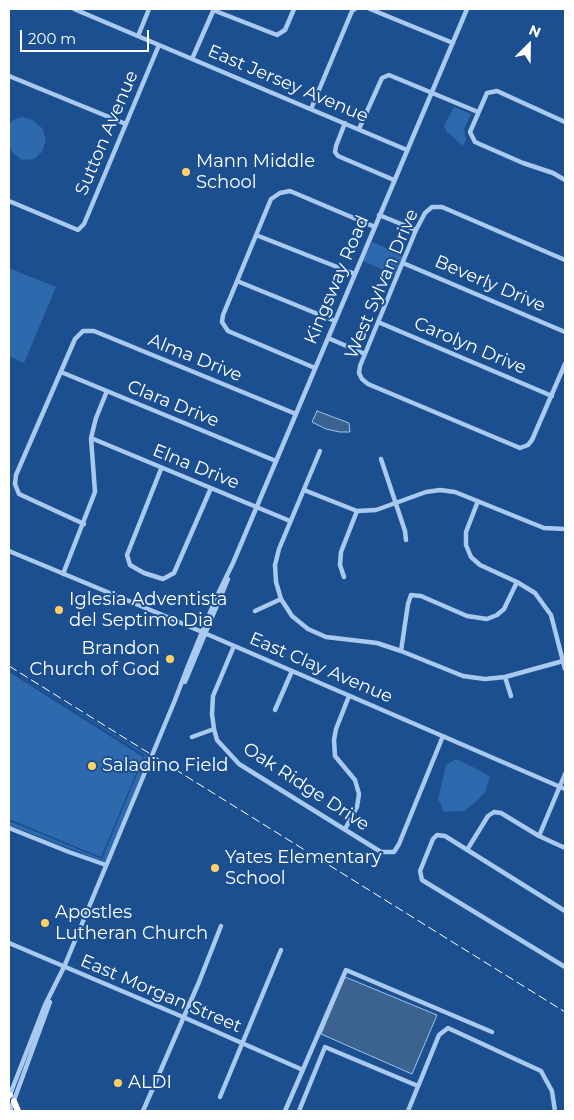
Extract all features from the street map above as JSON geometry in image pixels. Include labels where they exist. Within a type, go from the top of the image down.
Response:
[{"type":"highway","points":[[10,1097],[18,1111]]},
{"type":"street","name":"East Jersey Avenue","points":[[74,9],[407,150]]},
{"type":"street","points":[[138,36],[149,9]]},
{"type":"street","points":[[192,59],[213,9],[277,36],[285,30],[294,9]]},
{"type":"street","points":[[311,109],[355,9]]},
{"type":"street","points":[[370,9],[453,42]]},
{"type":"street","name":"Kingsway Road","points":[[10,1097],[34,1048],[51,997],[175,700],[192,667],[233,563],[467,9]]},
{"type":"street","name":"Sutton Avenue","points":[[9,201],[78,230],[84,224],[160,45]]},
{"type":"street","points":[[359,130],[382,78],[389,75],[478,112]]},
{"type":"street","points":[[9,76],[126,124]]},
{"type":"street","points":[[565,122],[497,90],[486,94],[470,132],[475,142],[523,163],[553,173],[565,180]]},
{"type":"street","points":[[345,123],[336,146],[335,152],[338,156],[394,180]]},
{"type":"street","points":[[315,368],[228,331],[222,322],[223,314],[256,235],[271,200],[280,193],[290,191],[375,227]]},
{"type":"street","name":"West Sylvan Drive","points":[[552,396],[532,440],[528,445],[520,448],[368,384],[362,379],[360,366],[416,230],[424,213],[432,207],[442,207],[565,260]]},
{"type":"street","points":[[379,215],[416,230]]},
{"type":"street","points":[[256,235],[355,274]]},
{"type":"street","name":"Beverly Drive","points":[[403,263],[565,332]]},
{"type":"street","points":[[237,281],[335,321]]},
{"type":"street","name":"Carolyn Drive","points":[[378,322],[552,396]]},
{"type":"street","name":"Alma Drive","points":[[60,372],[75,339],[83,331],[94,331],[296,414]]},
{"type":"street","points":[[328,338],[365,354]]},
{"type":"street","points":[[552,396],[565,364]]},
{"type":"street","points":[[60,372],[16,475],[15,484],[19,494],[84,524]]},
{"type":"street","name":"Clara Drive","points":[[60,372],[276,461]]},
{"type":"street","points":[[63,574],[95,492],[91,438],[96,418],[107,391]]},
{"type":"street","name":"Elna Drive","points":[[91,438],[161,469],[290,521]]},
{"type":"street","points":[[320,451],[279,549],[276,565],[276,582],[281,599],[292,616],[308,629],[326,636],[377,643],[463,676],[484,679],[504,677],[563,662]]},
{"type":"street","points":[[381,459],[406,531],[406,540]]},
{"type":"street","points":[[161,469],[127,555],[130,565],[144,573],[163,579],[174,573],[210,488]]},
{"type":"street","points":[[304,490],[357,511],[376,510],[426,492],[440,490],[455,492],[544,528],[565,529]]},
{"type":"street","points":[[478,501],[466,532],[466,545],[471,557],[480,565],[517,582],[535,593],[548,610],[565,670]]},
{"type":"street","points":[[344,577],[340,565],[341,552],[357,511]]},
{"type":"street","name":"East Clay Avenue","points":[[9,551],[565,789]]},
{"type":"street","points":[[401,651],[411,595],[421,596],[467,616],[487,619],[497,615],[504,609],[517,582]]},
{"type":"street","points":[[255,611],[281,599]]},
{"type":"street","name":"Oak Ridge Drive","points":[[234,646],[213,696],[212,714],[217,740],[239,764],[381,852],[394,852],[399,844],[443,736]]},
{"type":"street","points":[[275,710],[292,671]]},
{"type":"street","points":[[504,677],[511,696]]},
{"type":"street","points":[[345,829],[357,807],[359,794],[355,780],[335,756],[334,740],[336,729],[349,696]]},
{"type":"street","points":[[192,737],[214,729]]},
{"type":"street","points":[[539,836],[565,774]]},
{"type":"street","points":[[467,850],[488,816],[494,812],[500,813],[539,836],[565,848]]},
{"type":"street","points":[[9,828],[106,866]]},
{"type":"street","points":[[565,911],[445,836],[437,835],[434,839],[420,871],[422,880],[565,967]]},
{"type":"street","points":[[143,1111],[221,926]]},
{"type":"street","name":"East Morgan Street","points":[[9,943],[302,1070]]},
{"type":"street","points":[[220,1097],[281,950]]},
{"type":"street","points":[[285,1111],[346,970],[492,1032]]},
{"type":"street","name":"Kingsway Road","points":[[10,1111],[10,1097],[45,1006],[51,997]]},
{"type":"street","points":[[408,1111],[438,1035],[448,1028],[541,1071],[552,1091],[555,1111]]},
{"type":"street","points":[[299,1111],[325,1047],[418,1086]]},
{"type":"shaded area","points":[[454,107],[471,114],[464,129],[466,140],[463,146],[447,132],[444,126]]},
{"type":"shaded area","points":[[22,117],[32,120],[42,128],[46,139],[42,152],[34,159],[22,160],[12,152],[9,146],[9,124],[15,119]]},
{"type":"shaded area","points":[[372,242],[403,256],[395,275],[363,261]]},
{"type":"shaded area","points":[[9,268],[56,287],[24,363],[9,356]]},
{"type":"shaded area","points":[[317,411],[349,423],[350,432],[326,429],[312,422]]},
{"type":"shaded area","points":[[9,669],[149,756],[105,862],[9,825],[9,821],[102,859],[145,755]]},
{"type":"shaded area","points":[[9,672],[143,757],[101,857],[9,819]]},
{"type":"shaded area","points":[[456,759],[490,777],[485,792],[464,811],[444,812],[438,799],[446,765]]},
{"type":"shaded area","points":[[345,977],[437,1015],[412,1074],[321,1034]]},
{"type":"railway","points":[[9,666],[565,1012]]},
{"type":"place","name":"Mann Middle School","points":[[186,172]]},
{"type":"place","name":"Iglesia Adventista del Septimo Dia","points":[[59,610]]},
{"type":"place","name":"Brandon Church of God","points":[[170,659]]},
{"type":"place","name":"Saladino Field","points":[[92,766]]},
{"type":"place","name":"Yates Elementary School","points":[[215,868]]},
{"type":"place","name":"Apostles Lutheran Church","points":[[45,923]]},
{"type":"place","name":"ALDI","points":[[118,1083]]}]
